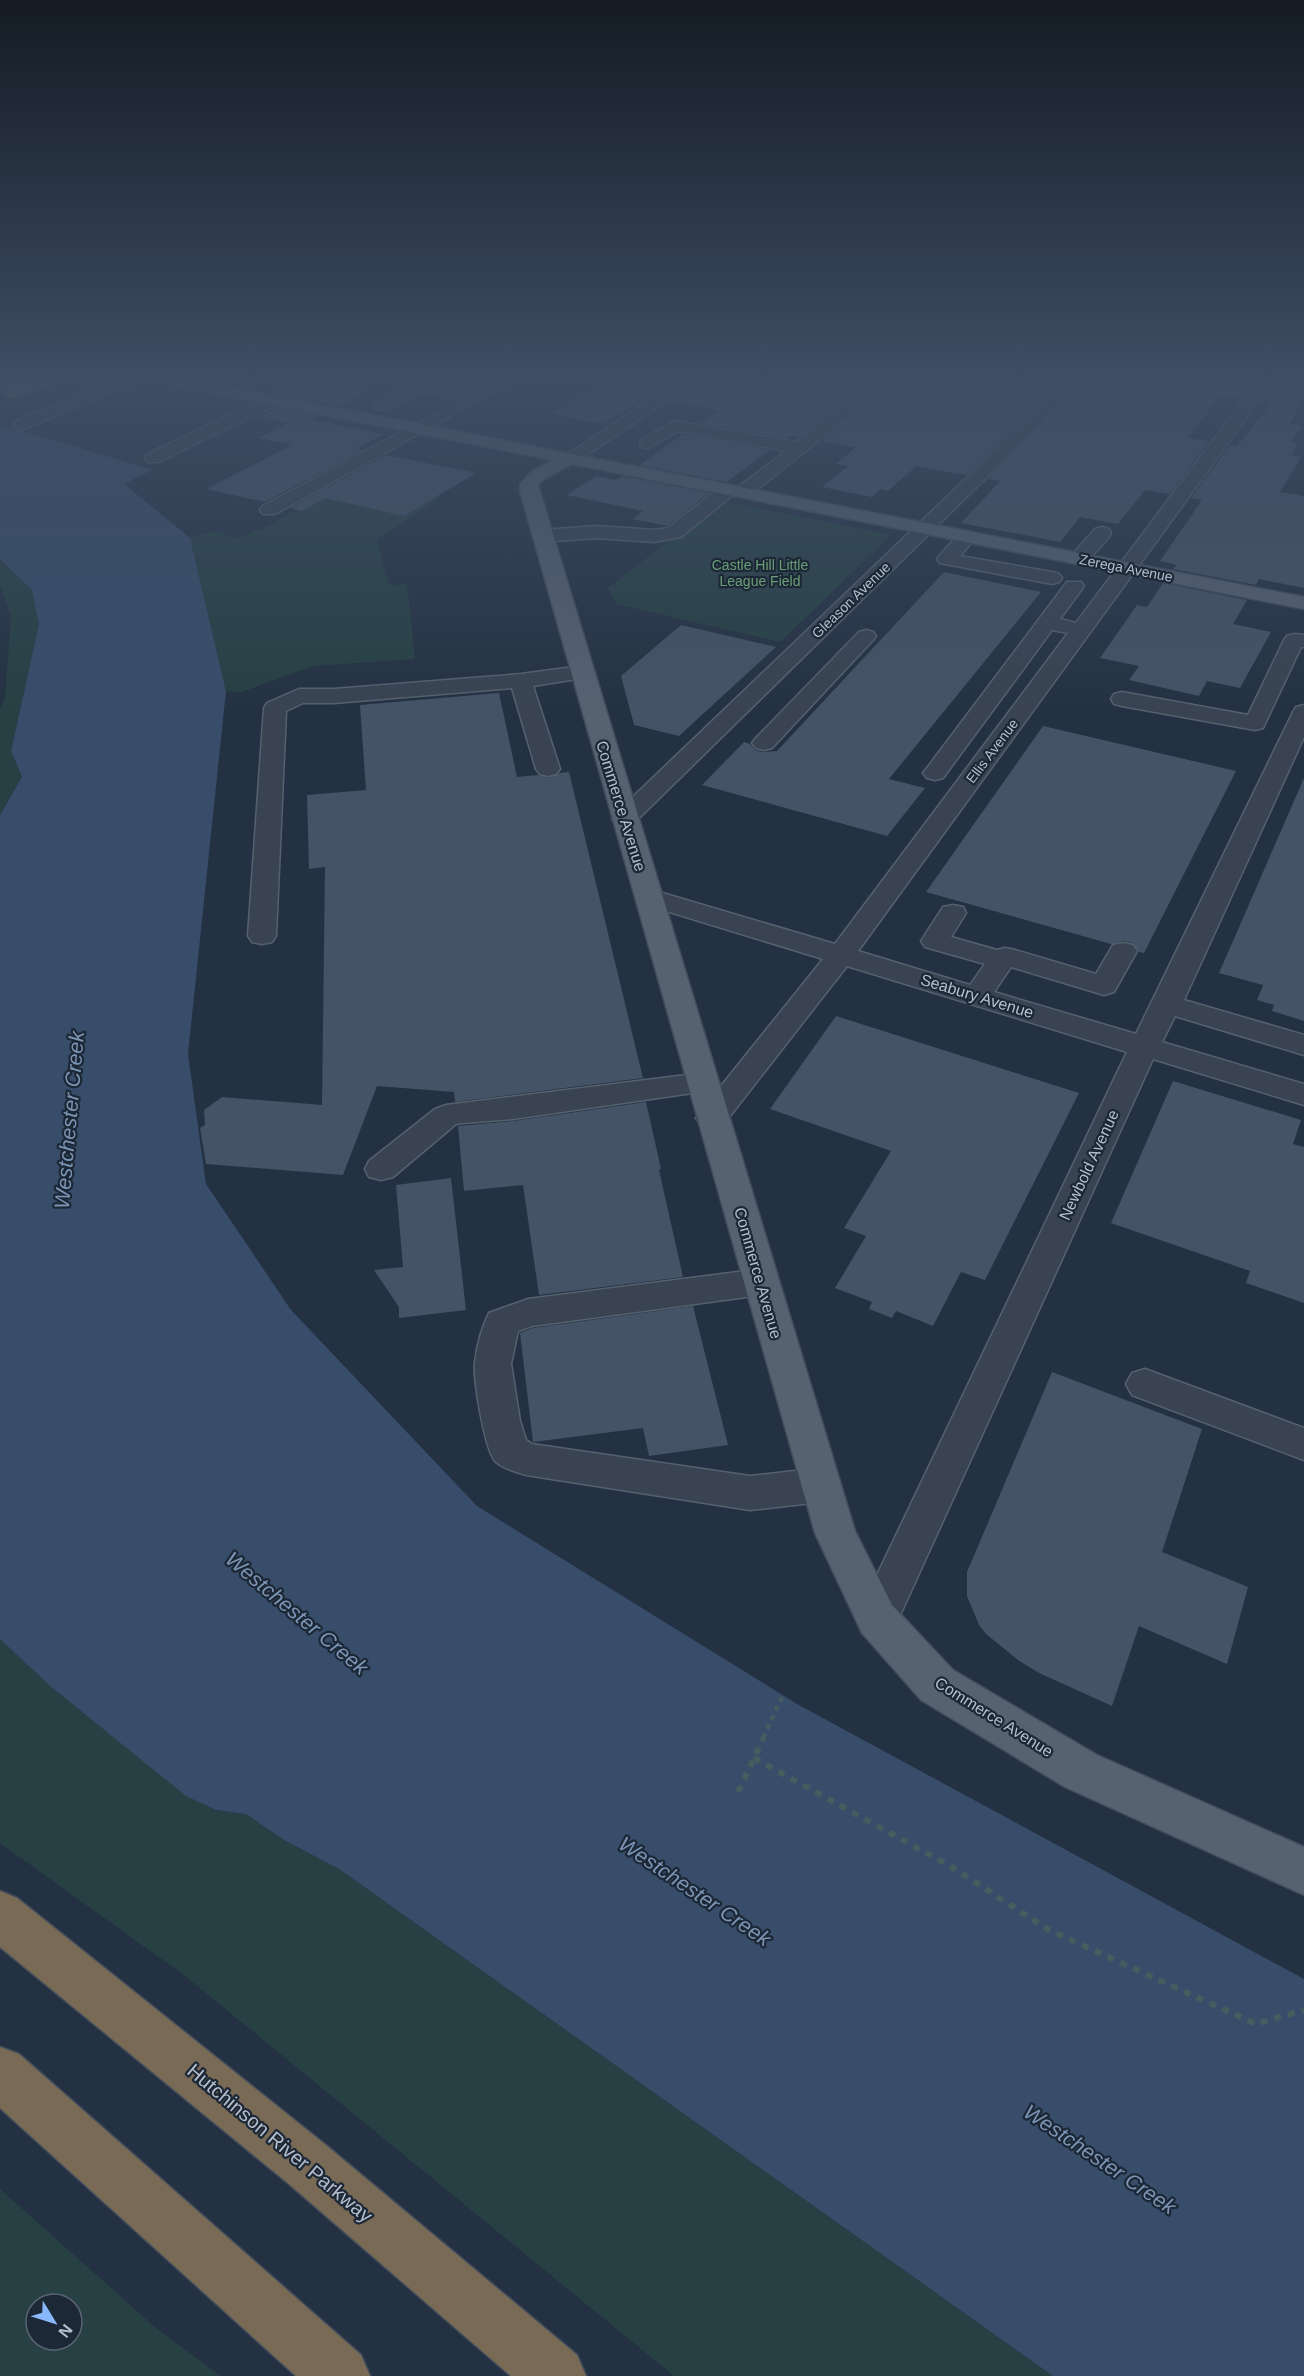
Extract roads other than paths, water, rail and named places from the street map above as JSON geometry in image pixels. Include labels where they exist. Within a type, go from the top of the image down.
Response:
[{"type":"highway","name":"Hutchinson River Parkway","points":[[0,1914],[308,2165],[556,2376]]},
{"type":"highway","points":[[0,2073],[339,2376]]},
{"type":"main road","name":"Commerce Avenue","points":[[531,491],[581,672],[835,1533],[877,1619],[937,1685],[1081,1771],[1304,1871]]},
{"type":"main road","name":"Zerega Avenue","points":[[736,491],[1304,603]]},
{"type":"street","points":[[269,510],[304,491]]},
{"type":"street","points":[[542,536],[596,532],[655,536],[674,533],[736,491]]},
{"type":"street","name":"Gleason Avenue","points":[[624,819],[964,491]]},
{"type":"street","name":"Ellis Avenue","points":[[712,1118],[841,955],[1184,491]]},
{"type":"street","points":[[1079,559],[1101,533]]},
{"type":"street","points":[[967,537],[947,559],[1052,578]]},
{"type":"street","points":[[935,773],[1074,586]]},
{"type":"street","points":[[1047,623],[1082,630]]},
{"type":"street","points":[[764,743],[866,636]]},
{"type":"street","points":[[1122,699],[1255,723],[1294,640],[1304,641]]},
{"type":"street","points":[[262,936],[274,708],[299,696],[334,696],[520,681],[581,672]]},
{"type":"street","points":[[770,678],[815,689]]},
{"type":"street","points":[[520,681],[548,769]]},
{"type":"street","name":"Newbold Avenue","points":[[877,1619],[1304,712]]},
{"type":"street","name":"Seabury Avenue","points":[[649,897],[1304,1095]]},
{"type":"street","points":[[953,913],[934,941],[1002,960]]},
{"type":"street","points":[[977,996],[1005,956],[1104,986],[1123,951]]},
{"type":"street","points":[[1167,1004],[1304,1045]]},
{"type":"street","points":[[381,1169],[446,1116],[702,1083]]},
{"type":"street","points":[[761,1282],[528,1312],[502,1323],[493,1364],[501,1421],[509,1450],[526,1460],[750,1493],[821,1485]]},
{"type":"street","points":[[1145,1384],[1304,1444]]},
{"type":"water","name":"Westchester Creek","points":[[0,491],[132,491],[190,538],[226,691],[188,1054],[206,1184],[291,1310],[477,1506],[797,1704],[1304,1979],[1304,2376],[1053,2376],[339,1869],[284,1840],[246,1814],[216,1810],[186,1796],[50,1686],[0,1639],[0,815],[22,777],[11,751],[39,624],[32,590],[0,559]]},
{"type":"park label","name":"Castle Hill Little League Field","points":[[760,574]]}]
